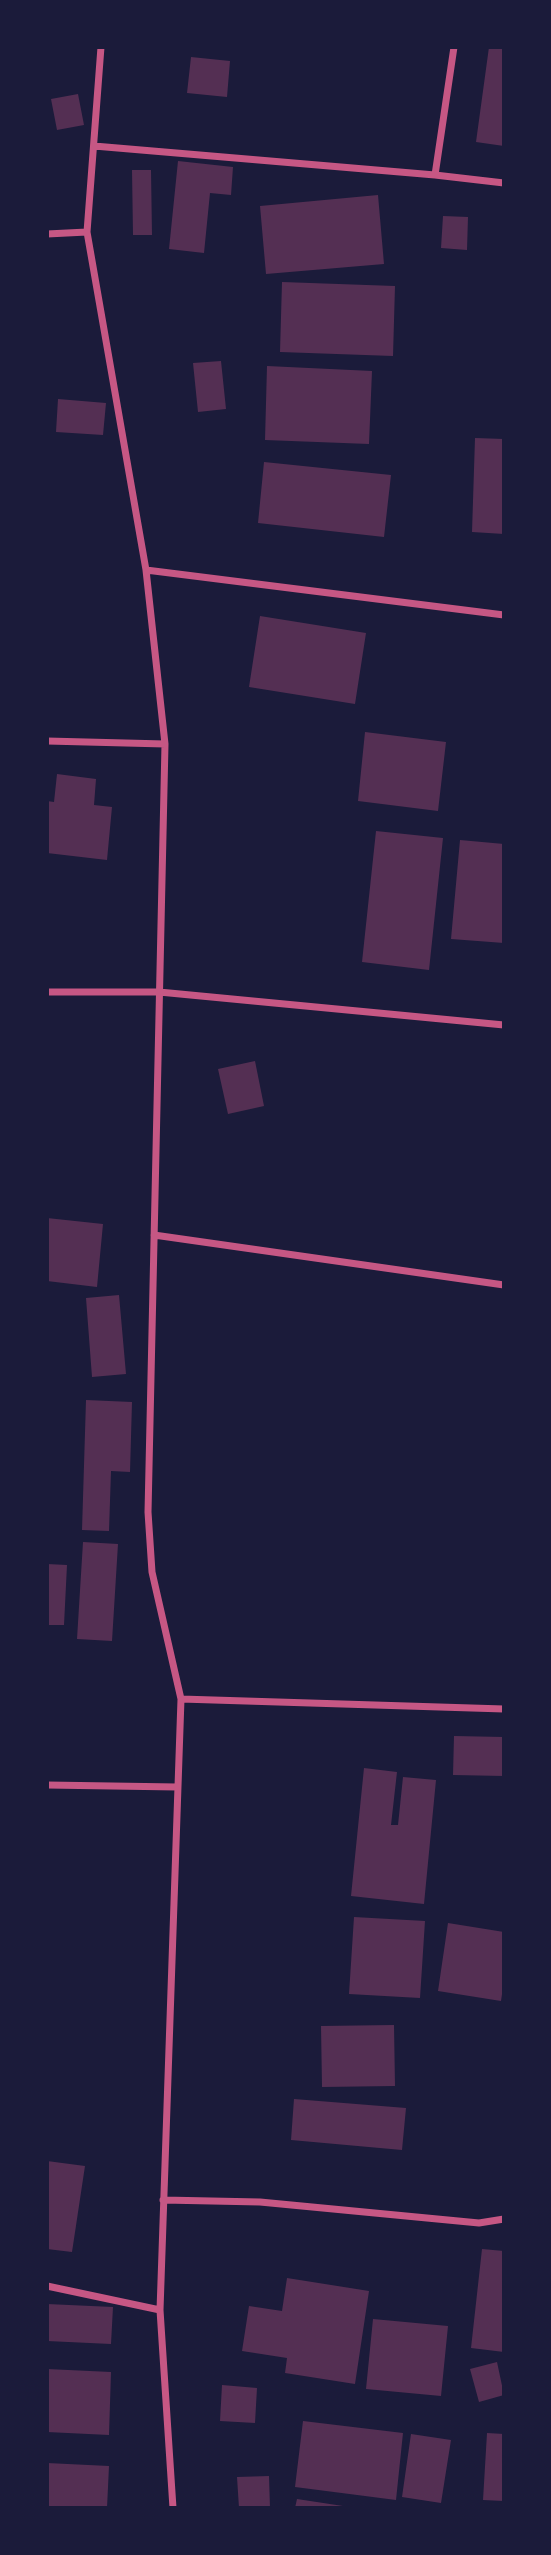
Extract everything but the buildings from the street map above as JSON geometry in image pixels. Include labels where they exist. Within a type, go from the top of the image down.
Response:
[{"type":"street","points":[[101,47],[88,232],[146,570],[165,744],[150,1536],[152,1572],[181,1699],[160,2311],[173,2508]]},
{"type":"street","points":[[435,175],[454,47]]},
{"type":"street","points":[[94,146],[504,183]]},
{"type":"street","points":[[47,234],[88,232]]},
{"type":"street","points":[[146,570],[504,615]]},
{"type":"street","points":[[47,741],[165,744]]},
{"type":"street","points":[[47,992],[159,992],[504,1025]]},
{"type":"street","points":[[154,1235],[504,1285]]},
{"type":"street","points":[[181,1699],[504,1709]]},
{"type":"street","points":[[47,1785],[177,1787]]},
{"type":"street","points":[[163,2200],[260,2202],[479,2223],[504,2219]]},
{"type":"street","points":[[47,2286],[160,2311]]}]
